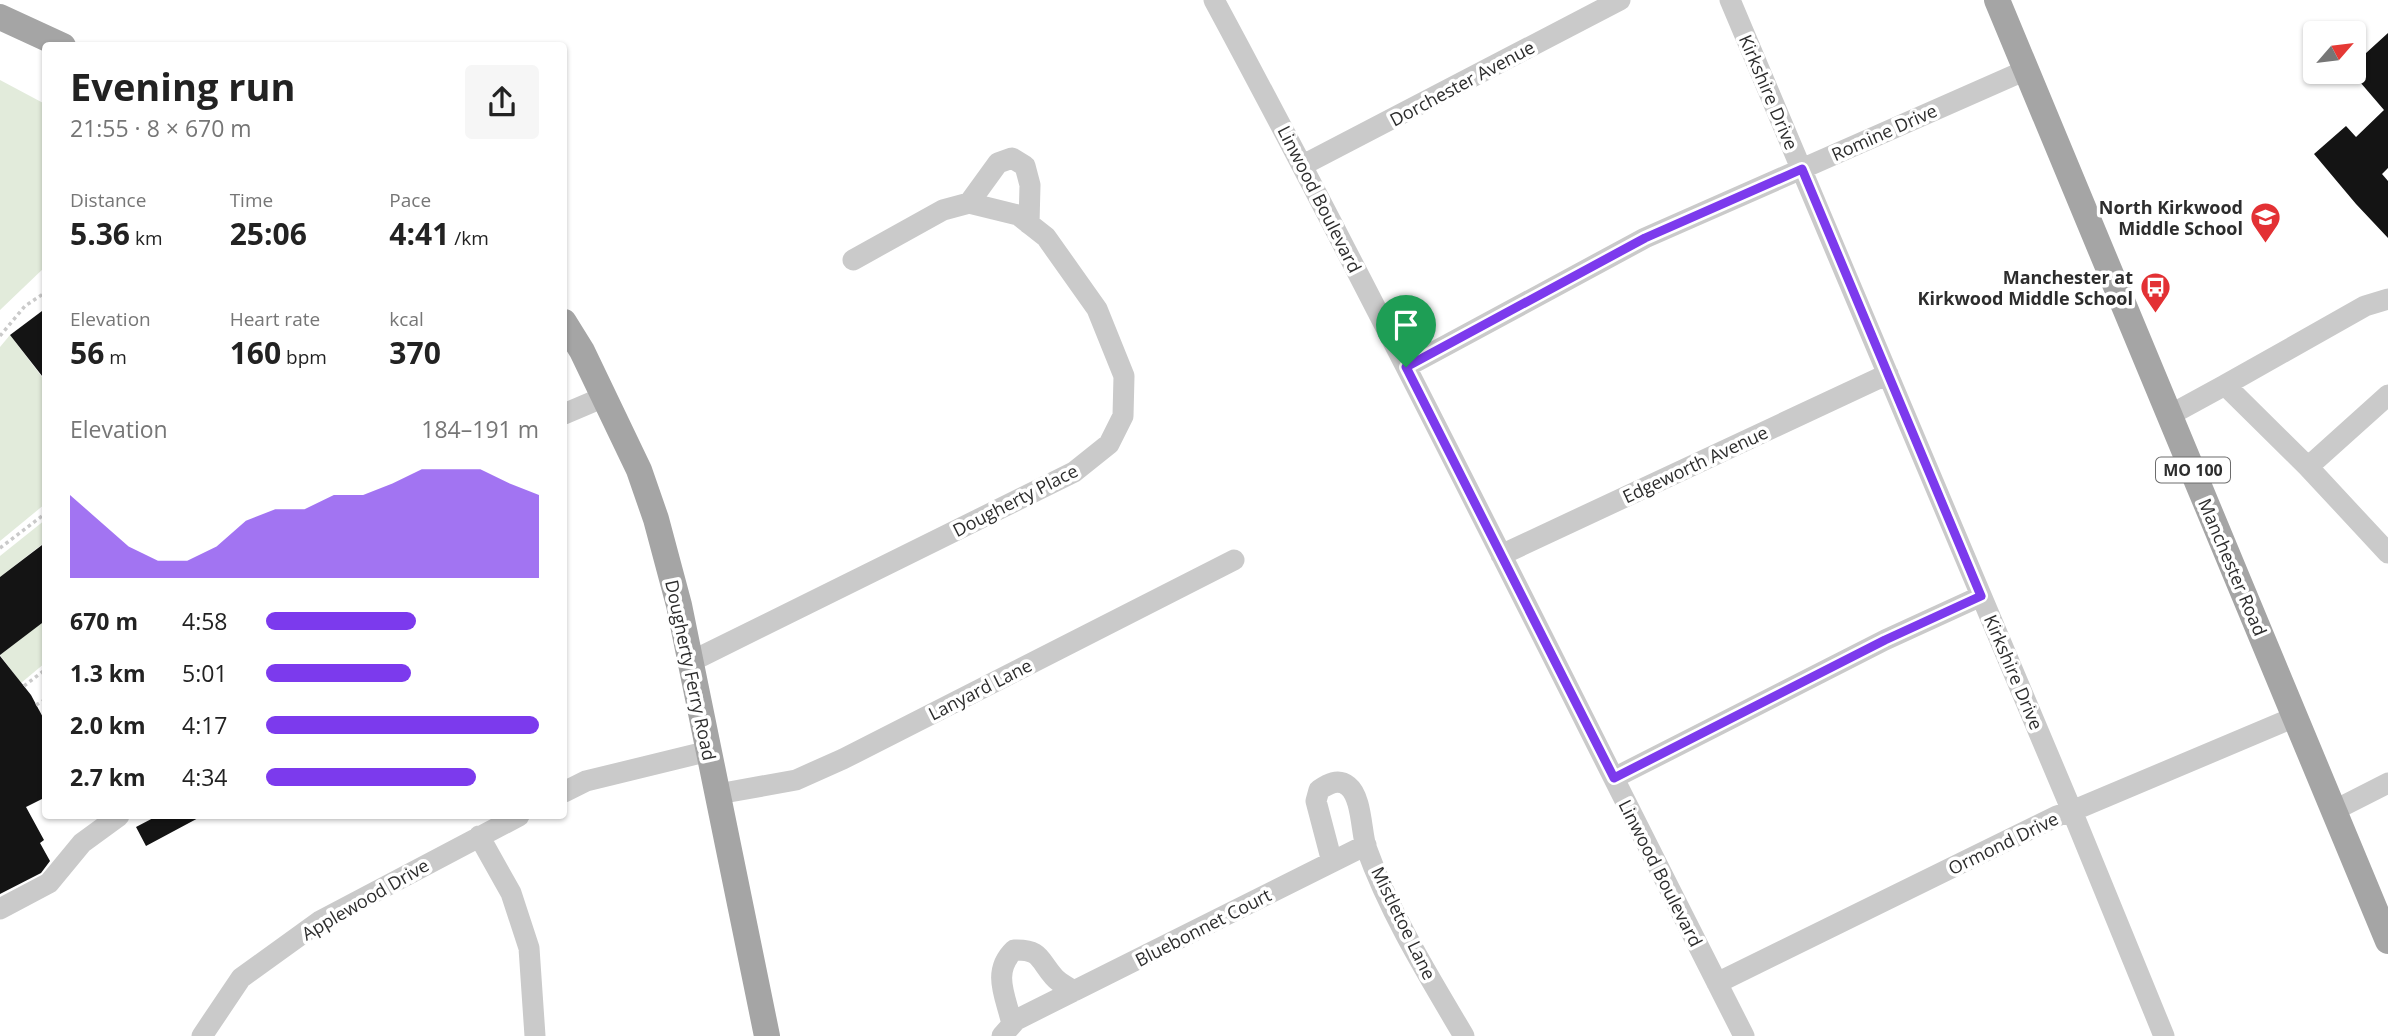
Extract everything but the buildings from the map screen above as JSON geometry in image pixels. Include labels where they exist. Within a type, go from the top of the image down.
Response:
[{"type":"main road","name":"Manchester Road","points":[[1997,0],[2388,941]]},
{"type":"main road","points":[[0,17],[54,42]]},
{"type":"main road","name":"Dougherty Ferry Road","points":[[567,327],[582,351],[639,470],[656,519],[679,605],[767,1036]]},
{"type":"street","name":"Linwood Boulevard","points":[[1214,0],[1406,367],[1744,1036]]},
{"type":"street","name":"Dorchester Avenue","points":[[1303,166],[1620,0]]},
{"type":"street","name":"Kirkshire Drive","points":[[1730,0],[2072,811],[2157,1033]]},
{"type":"street","name":"Romine Drive","points":[[1406,367],[1645,238],[2026,69]]},
{"type":"street","points":[[853,260],[943,210],[969,203],[998,163],[1012,158],[1025,166],[1029,176],[1029,224]]},
{"type":"street","name":"Dougherty Place","points":[[690,662],[1074,472],[1110,444],[1123,416],[1124,376],[1097,309],[1046,237],[1018,215],[969,203]]},
{"type":"street","points":[[2170,415],[2365,306],[2388,299]]},
{"type":"street","name":"Edgeworth Avenue","points":[[1502,555],[1888,374]]},
{"type":"street","points":[[2225,385],[2308,467],[2388,553]]},
{"type":"street","points":[[2308,467],[2388,395]]},
{"type":"street","points":[[567,413],[604,397]]},
{"type":"street","name":"Lanyard Lane","points":[[718,794],[796,780],[843,760],[1234,560]]},
{"type":"street","points":[[1614,778],[1885,640],[1981,596]]},
{"type":"street","name":"Ormond Drive","points":[[1717,983],[2057,816],[2295,717]]},
{"type":"street","points":[[567,790],[586,781],[709,751]]},
{"type":"street","points":[[1332,862],[1316,801],[1319,790],[1328,784],[1338,782],[1350,787],[1360,812],[1366,845]]},
{"type":"street","points":[[2333,810],[2387,788]]},
{"type":"street","points":[[0,909],[49,883],[82,843],[115,819]]},
{"type":"street","name":"Applewood Drive","points":[[202,1036],[241,978],[320,921],[513,819]]},
{"type":"street","points":[[479,836],[511,893],[529,947],[535,1036]]},
{"type":"street","name":"Bluebonnet Court","points":[[1007,1030],[1016,1020],[1366,845]]},
{"type":"street","name":"Mistletoe Lane","points":[[1366,845],[1408,940],[1464,1036]]},
{"type":"street","name":"Bluebonnet Court","points":[[1007,1030],[1000,976],[1004,959],[1014,950],[1030,949],[1042,958],[1055,978],[1074,991]]},
{"type":"path","points":[[0,336],[25,306],[42,295]]},
{"type":"path","points":[[0,548],[42,516]]},
{"type":"path","points":[[24,686],[42,672]]},
{"type":"path","points":[[36,705],[42,701]]},
{"type":"green space","points":[[0,80],[42,102],[42,270],[0,310]]},
{"type":"green space","points":[[10,335],[42,377],[42,506],[0,541],[0,347]]},
{"type":"green space","points":[[42,522],[42,544],[0,577],[0,556]]},
{"type":"green space","points":[[42,622],[42,666],[21,683],[0,655]]},
{"type":"place","name":"North Kirkwood Middle School","points":[[2266,244]]},
{"type":"place","name":"Manchester at Kirkwood Middle School","points":[[2156,314]]},
{"type":"route","points":[[1802,169],[1981,596],[1885,640],[1614,778],[1406,367],[1645,238],[1802,169]]}]
